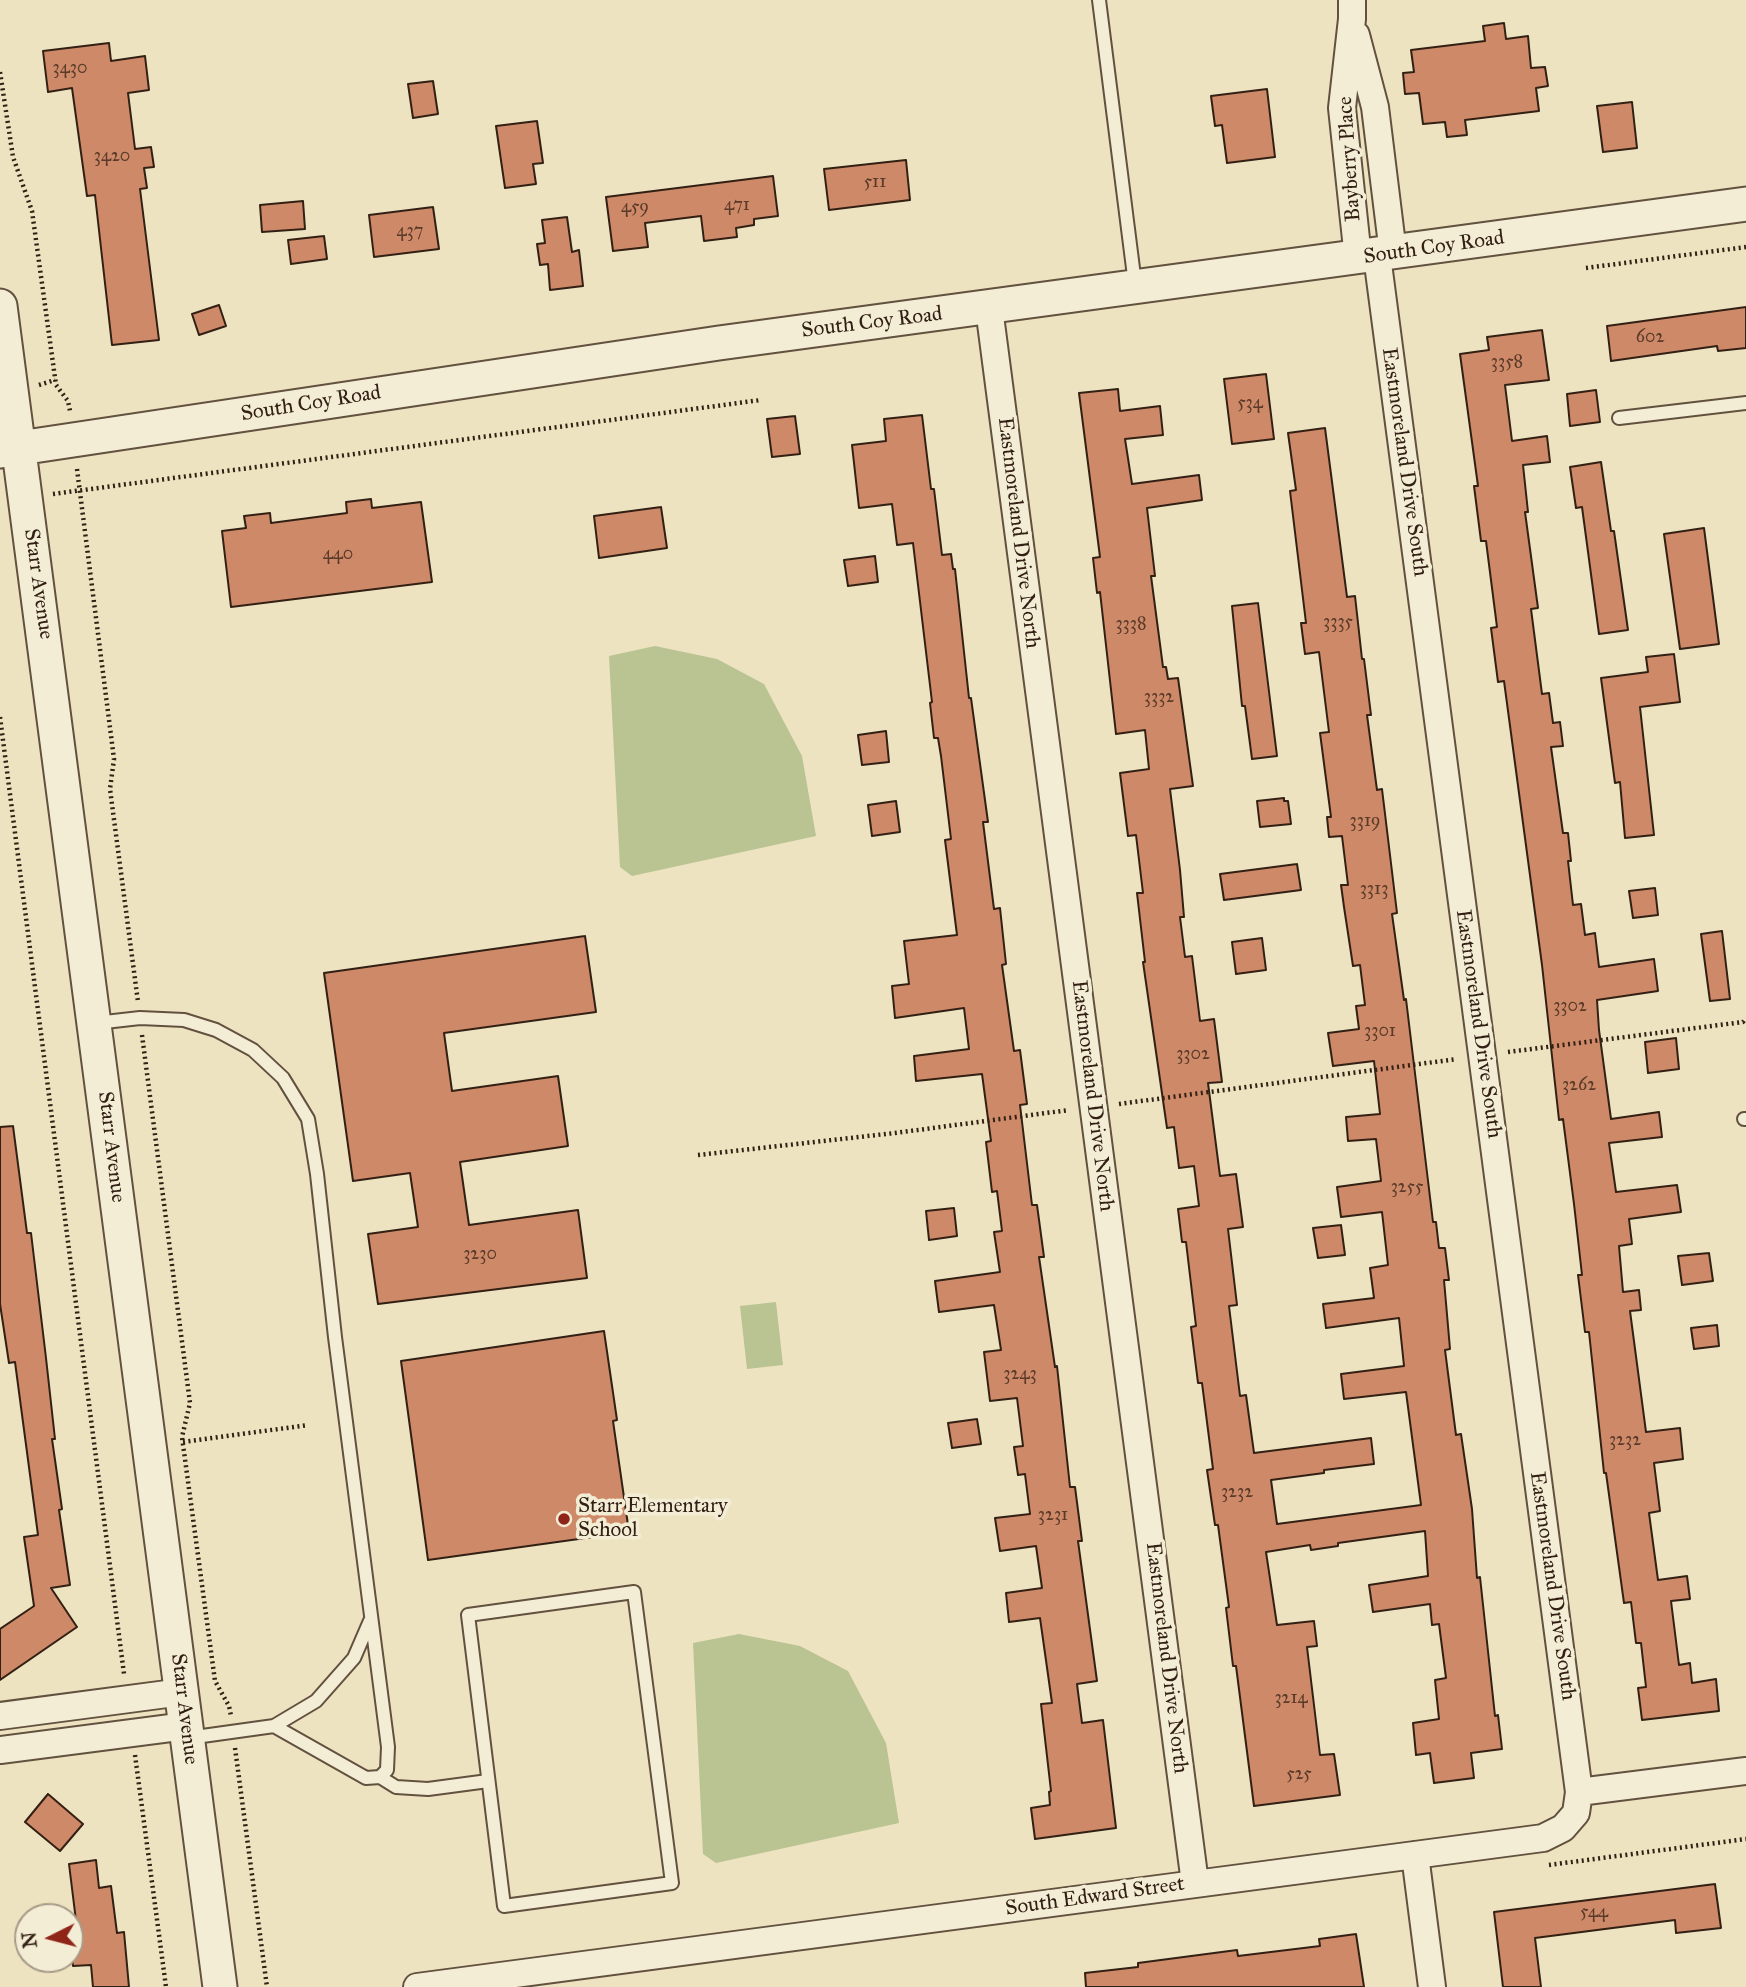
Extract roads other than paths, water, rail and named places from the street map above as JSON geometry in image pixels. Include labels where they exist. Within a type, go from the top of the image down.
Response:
[{"type":"street","name":"Bayberry Place","points":[[1352,9],[1342,108],[1376,256]]},
{"type":"street","name":"Bayberry Place","points":[[1352,9],[1375,107],[1376,256]]},
{"type":"street","name":"South Coy Road","points":[[9,450],[719,343],[1746,204]]},
{"type":"street","name":"Eastmoreland Drive South","points":[[1376,256],[1579,1792]]},
{"type":"street","name":"Starr Avenue","points":[[0,306],[9,450],[26,498],[220,1987]]},
{"type":"street","name":"Eastmoreland Drive North","points":[[989,308],[1195,1884]]},
{"type":"street","points":[[0,1716],[182,1692]]},
{"type":"street","points":[[0,1750],[132,1733],[187,1732]]},
{"type":"street","points":[[1579,1792],[1746,1771]]},
{"type":"street","name":"South Edward Street","points":[[417,1987],[1543,1838],[1554,1834],[1571,1821],[1576,1813],[1579,1792]]},
{"type":"street","points":[[1415,1855],[1432,1987]]},
{"type":"lane","points":[[1099,0],[1135,288]]},
{"type":"lane","points":[[1619,418],[1746,403]]},
{"type":"lane","points":[[95,1023],[140,1018],[184,1020],[216,1030],[253,1050],[283,1079],[308,1119],[388,1747],[387,1770],[380,1777],[366,1779],[274,1726]]},
{"type":"lane","points":[[635,1592],[672,1883],[504,1906],[488,1781],[468,1615],[635,1592]]},
{"type":"lane","points":[[187,1732],[233,1732],[274,1726],[316,1701],[354,1658],[370,1620]]},
{"type":"lane","points":[[380,1777],[396,1787],[428,1789],[488,1781]]},
{"type":"place","name":"Starr Elementary School","points":[[564,1519]]}]
